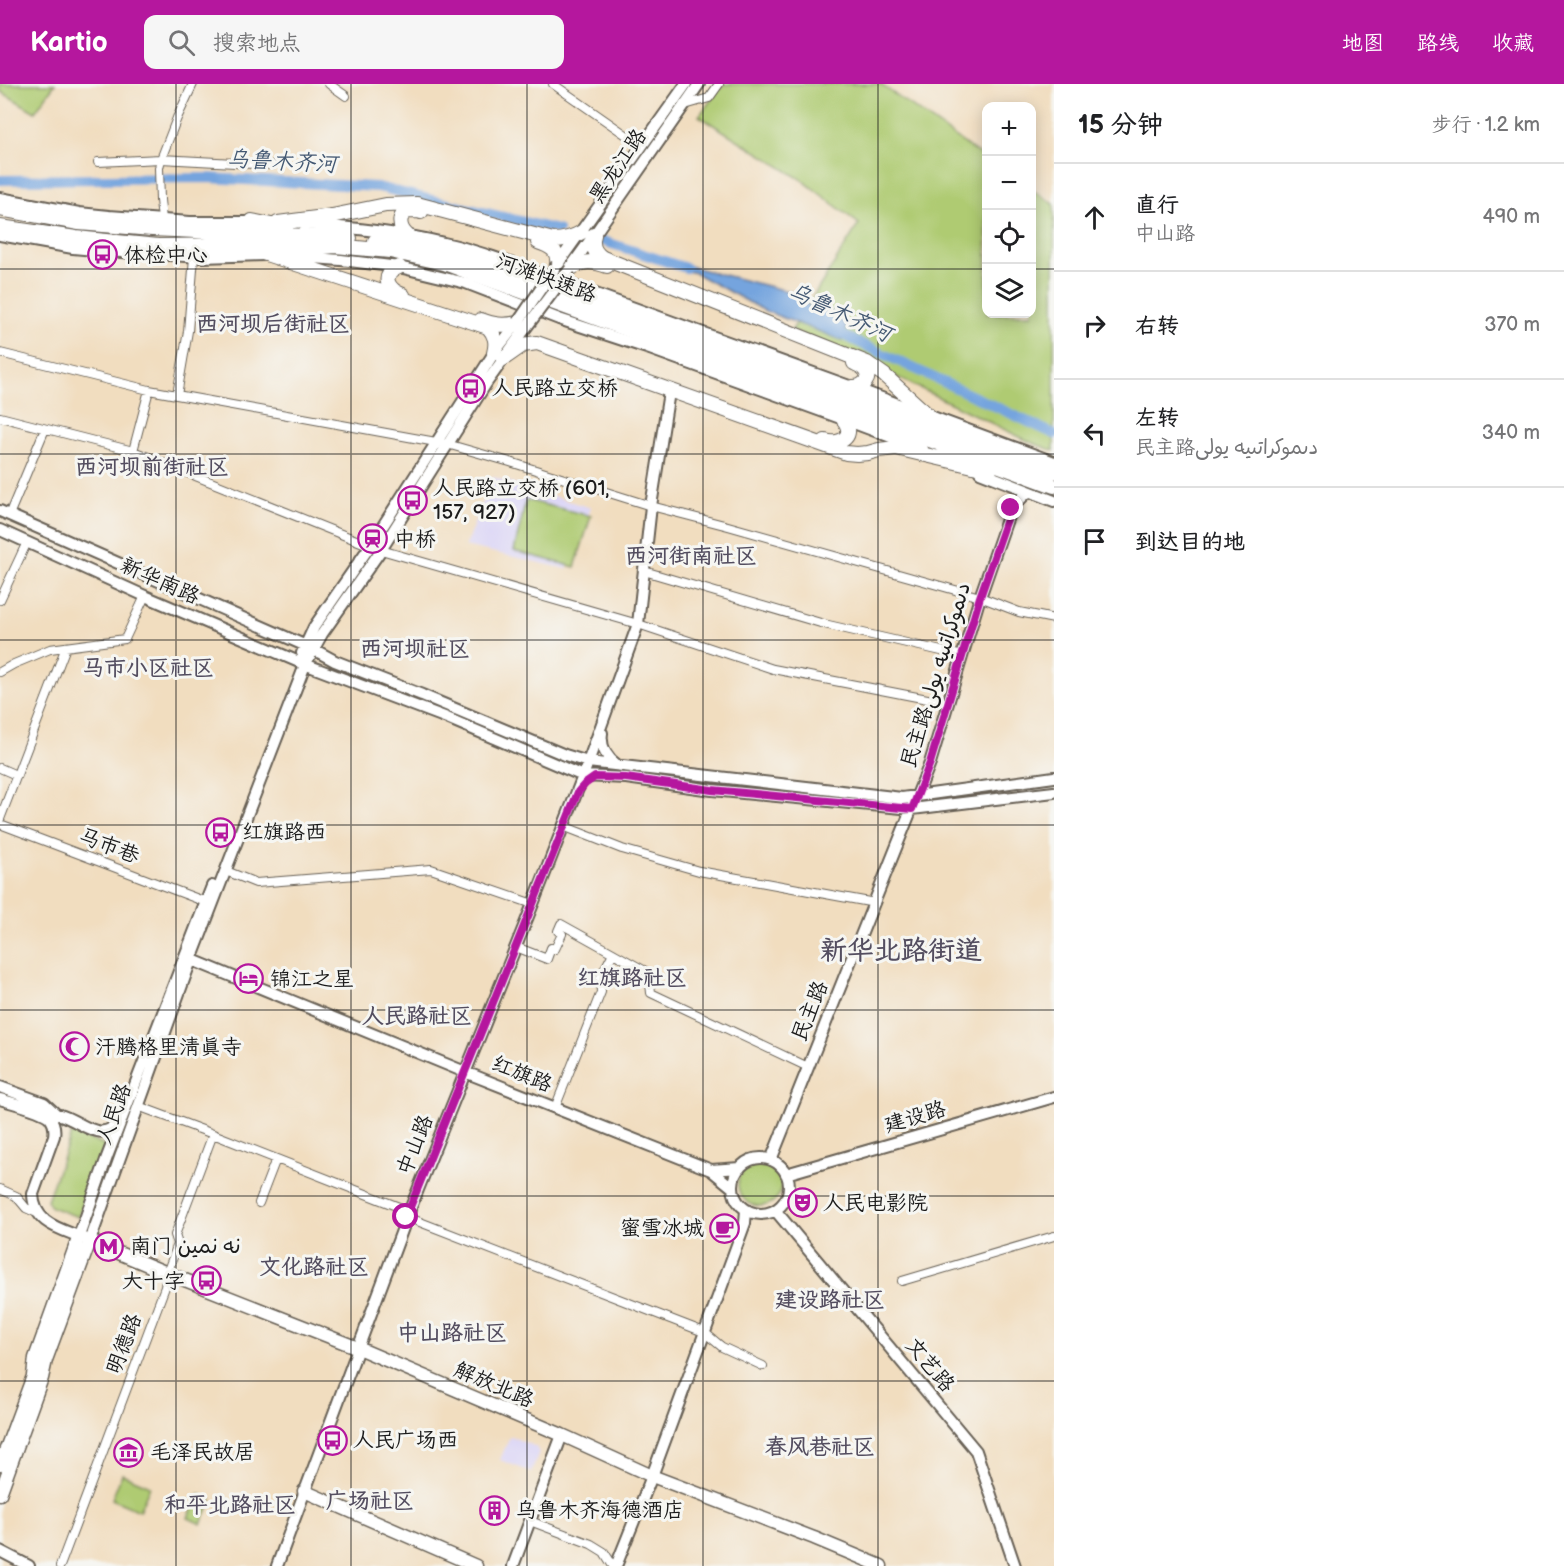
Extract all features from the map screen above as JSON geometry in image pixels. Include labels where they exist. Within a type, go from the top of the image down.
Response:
[{"type":"highway","points":[[278,223],[332,216],[386,205],[417,204],[553,240],[588,234],[593,241],[595,251],[603,258],[867,363],[884,375],[929,416]]},
{"type":"highway","name":"河滩快速路","points":[[0,209],[79,223],[152,229],[330,237],[394,243],[447,254],[500,269],[1054,472]]},
{"type":"highway","points":[[408,236],[400,226],[401,218],[411,211],[430,212],[550,246],[563,267],[591,261],[598,263],[861,366],[866,371],[867,379],[863,385],[852,387]]},
{"type":"highway","points":[[252,221],[330,237]]},
{"type":"highway","name":"河滩快速路","points":[[0,226],[76,238],[158,246],[313,248],[335,246],[390,252],[444,263],[744,371],[1032,485],[1054,486]]},
{"type":"highway","points":[[241,246],[488,327],[493,333],[498,356],[523,345],[537,343],[846,453],[857,454],[896,448],[1032,485]]},
{"type":"highway","points":[[399,267],[391,271],[388,278],[389,286],[395,292],[494,325],[506,326],[523,323],[532,328],[540,340],[825,441],[836,443],[844,439],[848,426],[843,419]]},
{"type":"highway","points":[[975,434],[1031,463]]},
{"type":"main road","name":"黑龙江路","points":[[588,234],[686,84]]},
{"type":"main road","name":"黑龙江路","points":[[563,267],[699,84]]},
{"type":"main road","points":[[0,198],[79,213],[190,222],[252,221],[346,227],[445,243],[502,260],[1054,462]]},
{"type":"main road","points":[[0,235],[73,248],[194,257],[270,255],[399,267],[466,284],[843,419],[960,464]]},
{"type":"main road","points":[[523,323],[563,267]]},
{"type":"main road","points":[[523,323],[563,267]]},
{"type":"main road","name":"人民路","points":[[0,1465],[33,1376],[35,1358],[138,1106],[206,902],[309,648],[314,627],[375,548],[498,356],[523,323]]},
{"type":"main road","name":"中山路","points":[[277,1566],[408,1214],[583,776],[638,624],[651,506],[669,392]]},
{"type":"main road","points":[[1032,485],[1054,501]]},
{"type":"main road","name":"民主路دىموكراتىيە يولى","points":[[912,809],[930,763],[980,597],[1011,508],[1032,485]]},
{"type":"main road","name":"新华南路","points":[[4,513],[335,661],[565,755],[588,762],[902,798],[1054,777]]},
{"type":"main road","name":"新华南路","points":[[0,530],[302,664],[447,718],[583,776],[626,778],[712,790],[912,809],[1054,792]]},
{"type":"main road","name":"人民路","points":[[0,1494],[42,1378],[125,1112],[226,871],[302,664]]},
{"type":"main road","points":[[603,720],[601,739],[603,750],[609,759],[618,765]]},
{"type":"main road","points":[[573,801],[585,784],[595,777]]},
{"type":"main road","name":"民主路","points":[[771,1160],[912,809]]},
{"type":"main road","name":"红旗路","points":[[188,959],[711,1170]]},
{"type":"main road","points":[[0,1087],[44,1103],[57,1115],[57,1125],[33,1194],[33,1204],[37,1213],[48,1223],[84,1238]]},
{"type":"main road","name":"建设路","points":[[786,1174],[1054,1097]]},
{"type":"main road","points":[[0,1099],[41,1113],[61,1116],[94,1131],[110,1129],[117,1125],[125,1112]]},
{"type":"main road","points":[[41,1113],[51,1119],[55,1130],[54,1136]]},
{"type":"main road","points":[[754,1160],[771,1160],[786,1174],[788,1190],[786,1198],[775,1210],[760,1214],[746,1210],[739,1204],[733,1188],[740,1168],[754,1160]]},
{"type":"main road","points":[[711,1170],[740,1168]]},
{"type":"main road","points":[[711,1170],[733,1188]]},
{"type":"main road","points":[[614,1566],[652,1476],[745,1223],[746,1210]]},
{"type":"main road","name":"文艺路","points":[[775,1210],[976,1451],[1015,1566]]},
{"type":"main road","name":"解放北路","points":[[84,1238],[358,1348],[652,1476],[878,1565]]},
{"type":"main road","points":[[510,1566],[519,1550],[562,1435]]},
{"type":"main road","points":[[304,1491],[476,1566]]},
{"type":"main road","points":[[0,1551],[29,1566]]},
{"type":"street","points":[[162,220],[159,168],[161,159],[193,84]]},
{"type":"street","points":[[329,84],[346,96]]},
{"type":"street","points":[[553,84],[629,137]]},
{"type":"street","points":[[684,105],[709,98],[719,84]]},
{"type":"street","points":[[98,162],[161,159],[272,165]]},
{"type":"street","points":[[177,395],[188,331],[194,257]]},
{"type":"street","points":[[0,352],[149,390],[441,443],[651,506],[980,597],[1019,612],[1054,619]]},
{"type":"street","points":[[133,451],[149,390]]},
{"type":"street","points":[[0,417],[133,451],[375,548],[638,624],[773,669],[948,703]]},
{"type":"street","points":[[4,513],[45,429]]},
{"type":"street","points":[[0,600],[27,542]]},
{"type":"street","points":[[644,571],[824,624],[963,656]]},
{"type":"street","points":[[0,672],[50,649],[125,639],[145,596]]},
{"type":"street","points":[[0,819],[66,647]]},
{"type":"street","points":[[0,768],[16,775]]},
{"type":"street","name":"马市巷","points":[[0,824],[206,902]]},
{"type":"street","points":[[563,826],[622,849],[699,871],[875,903]]},
{"type":"street","points":[[226,871],[256,883],[431,869],[533,904]]},
{"type":"street","points":[[516,947],[547,959],[551,948],[555,949],[562,934],[558,932],[561,924],[649,973],[651,993],[808,1067]]},
{"type":"street","points":[[555,1108],[601,992],[600,978],[613,953]]},
{"type":"street","points":[[138,1106],[276,1159],[704,1332],[722,1347],[763,1366]]},
{"type":"street","name":"明德路","points":[[60,1566],[165,1287],[167,1273],[178,1245],[175,1235],[213,1134]]},
{"type":"street","points":[[259,1203],[276,1159]]},
{"type":"street","points":[[0,1189],[16,1196],[26,1208],[37,1213]]},
{"type":"street","points":[[902,1281],[1054,1236]]},
{"type":"street","points":[[530,1521],[591,1544],[604,1552],[614,1566]]},
{"type":"shaded area","points":[[493,477],[591,508],[567,569],[465,546]]},
{"type":"shaded area","points":[[510,1436],[536,1447],[539,1453],[531,1472],[500,1460]]},
{"type":"green space","points":[[0,84],[55,84],[35,112],[0,91]]},
{"type":"green space","points":[[723,84],[880,84],[982,156],[982,318],[1036,318],[1036,193],[1054,204],[1054,451],[1030,442],[901,379],[792,330],[859,224],[802,180],[699,116]]},
{"type":"green space","points":[[526,500],[591,516],[575,567],[514,551]]},
{"type":"green space","name":"南门 نە نمين","points":[[72,1132],[105,1146],[78,1217],[51,1207],[47,1200]]},
{"type":"green space","points":[[760,1162],[776,1168],[782,1184],[776,1200],[760,1206],[744,1200],[738,1184],[744,1168]]},
{"type":"green space","points":[[122,1474],[150,1486],[139,1511],[112,1499]]},
{"type":"green space","points":[[199,1494],[212,1500],[201,1524],[188,1518]]},
{"type":"water","points":[[673,262],[795,293],[813,308],[834,311],[847,327],[842,340],[765,311],[695,273],[672,267]]},
{"type":"waterway","name":"乌鲁木齐河","points":[[0,180],[207,178],[378,187],[558,230]]},
{"type":"waterway","name":"乌鲁木齐河","points":[[603,241],[686,268]]},
{"type":"waterway","name":"乌鲁木齐河","points":[[832,330],[1054,434]]},
{"type":"place","name":"体检中心","points":[[103,255]]},
{"type":"place","name":"人民路立交桥","points":[[471,388]]},
{"type":"place","name":"人民路立交桥 (601, 157, 927)","points":[[412,500]]},
{"type":"place","name":"中桥","points":[[373,539]]},
{"type":"place","name":"红旗路西","points":[[221,832]]},
{"type":"place","name":"锦江之星","points":[[249,979]]},
{"type":"place","name":"汗腾格里清真寺","points":[[74,1047]]},
{"type":"place","name":"人民电影院","points":[[802,1203]]},
{"type":"place","name":"蜜雪冰城","points":[[725,1228]]},
{"type":"place","name":"南门 نە نمين","points":[[109,1246]]},
{"type":"place","name":"大十字","points":[[206,1281]]},
{"type":"place","name":"人民广场西","points":[[332,1440]]},
{"type":"place","name":"毛泽民故居","points":[[129,1452]]},
{"type":"place","name":"乌鲁木齐海德酒店","points":[[495,1510]]},
{"type":"district","name":"西河坝后街社区","points":[[273,324]]},
{"type":"district","name":"西河坝前街社区","points":[[152,467]]},
{"type":"district","name":"西河街南社区","points":[[691,556]]},
{"type":"district","name":"西河坝社区","points":[[415,649]]},
{"type":"district","name":"马市小区社区","points":[[148,668]]},
{"type":"district","name":"新华北路街道","points":[[901,951]]},
{"type":"district","name":"红旗路社区","points":[[632,978]]},
{"type":"district","name":"人民路社区","points":[[417,1016]]},
{"type":"district","name":"文化路社区","points":[[314,1267]]},
{"type":"district","name":"建设路社区","points":[[830,1300]]},
{"type":"district","name":"中山路社区","points":[[452,1333]]},
{"type":"district","name":"春风巷社区","points":[[820,1447]]},
{"type":"district","name":"广场社区","points":[[370,1501]]},
{"type":"district","name":"和平北路社区","points":[[230,1505]]},
{"type":"route","points":[[406,1217],[578,792],[595,777],[626,778],[712,790],[912,809],[930,763],[980,597],[1011,508]]}]
